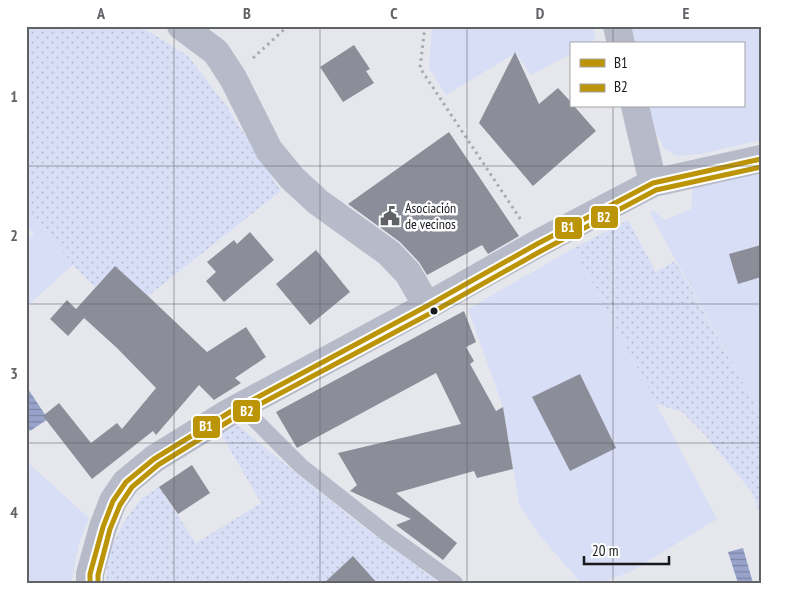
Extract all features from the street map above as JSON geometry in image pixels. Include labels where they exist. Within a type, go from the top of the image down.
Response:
[{"type":"street","points":[[181,26],[216,52],[232,78],[269,150],[292,178],[318,202],[389,253],[408,273],[427,306]]},
{"type":"street","points":[[618,26],[621,42]]},
{"type":"street","points":[[636,108],[653,183]]},
{"type":"street","points":[[90,583],[90,574],[103,527],[113,501],[126,482],[154,460],[241,406],[427,306],[536,244],[653,183],[761,159]]},
{"type":"lane","points":[[241,406],[301,466],[388,534],[455,583]]},
{"type":"path","points":[[232,78],[288,26]]},
{"type":"path","points":[[425,26],[420,68],[536,244]]},
{"type":"shaded area","points":[[26,26],[134,26],[150,32],[188,56],[225,104],[281,191],[148,296],[115,266],[95,287],[73,265],[26,206]]},
{"type":"shaded area","points":[[432,26],[592,26],[596,39],[592,42],[570,42],[570,55],[531,75],[516,53],[446,95],[429,68]]},
{"type":"shaded area","points":[[627,26],[761,26],[761,140],[701,154],[676,156],[663,147],[661,141],[652,130],[646,108],[744,108],[744,42],[631,42]]},
{"type":"shaded area","points":[[761,173],[761,415],[650,213],[653,210],[665,220],[691,209],[693,185]]},
{"type":"shaded area","points":[[26,206],[73,265],[26,307],[26,242],[34,234],[26,226]]},
{"type":"shaded area","points":[[628,220],[656,272],[675,261],[761,415],[761,516],[752,492],[704,434],[682,412],[656,404],[574,248]]},
{"type":"shaded area","points":[[574,248],[717,519],[630,572],[601,583],[581,583],[540,536],[519,504],[503,407],[468,309]]},
{"type":"shaded area","points":[[237,425],[362,526],[440,583],[106,583],[108,553],[125,520],[141,499],[159,487],[196,543],[261,503],[221,434]]},
{"type":"shaded area","points":[[26,461],[89,518],[79,544],[71,583],[26,583]]},
{"type":"water","points":[[26,386],[48,419],[30,431],[26,426]]},
{"type":"water","points":[[743,548],[753,583],[738,583],[728,552]]},
{"type":"building","points":[[354,45],[370,69],[366,71],[374,83],[343,102],[320,67]]},
{"type":"building","points":[[515,52],[539,104],[558,88],[570,101],[570,108],[576,108],[596,131],[533,186],[479,123]]},
{"type":"building","points":[[449,132],[519,236],[488,254],[482,245],[427,275],[419,262],[400,242],[348,204]]},
{"type":"building","points":[[250,232],[274,260],[224,302],[206,281],[216,272],[207,262],[234,240],[237,244]]},
{"type":"building","points":[[761,245],[761,277],[738,284],[729,254]]},
{"type":"building","points":[[316,250],[350,292],[310,325],[276,284]]},
{"type":"building","points":[[115,266],[207,352],[246,327],[266,357],[235,378],[241,383],[214,400],[199,385],[156,435],[153,431],[92,479],[43,416],[59,403],[91,443],[117,423],[122,429],[156,388],[84,318],[68,336],[50,319],[67,300],[76,309]]},
{"type":"building","points":[[464,311],[476,342],[466,347],[474,361],[470,364],[496,411],[503,407],[513,469],[477,478],[474,471],[396,493],[457,543],[443,560],[396,525],[411,519],[350,491],[357,485],[338,453],[461,424],[436,373],[297,448],[276,412]]},
{"type":"building","points":[[580,374],[616,448],[570,471],[532,397]]},
{"type":"building","points":[[192,465],[210,493],[178,514],[159,487]]},
{"type":"building","points":[[353,556],[377,583],[324,583]]},
{"type":"transit line","name":"B1","points":[[90,583],[90,574],[103,527],[113,501],[126,482],[154,459],[230,412],[427,306],[537,244],[653,183],[761,159]]},
{"type":"transit line","name":"B2","points":[[98,583],[98,575],[110,529],[120,505],[132,487],[158,465],[234,418],[656,190],[761,167]]},
{"type":"place","name":"Asociación de vecinos","points":[[390,216]]}]
